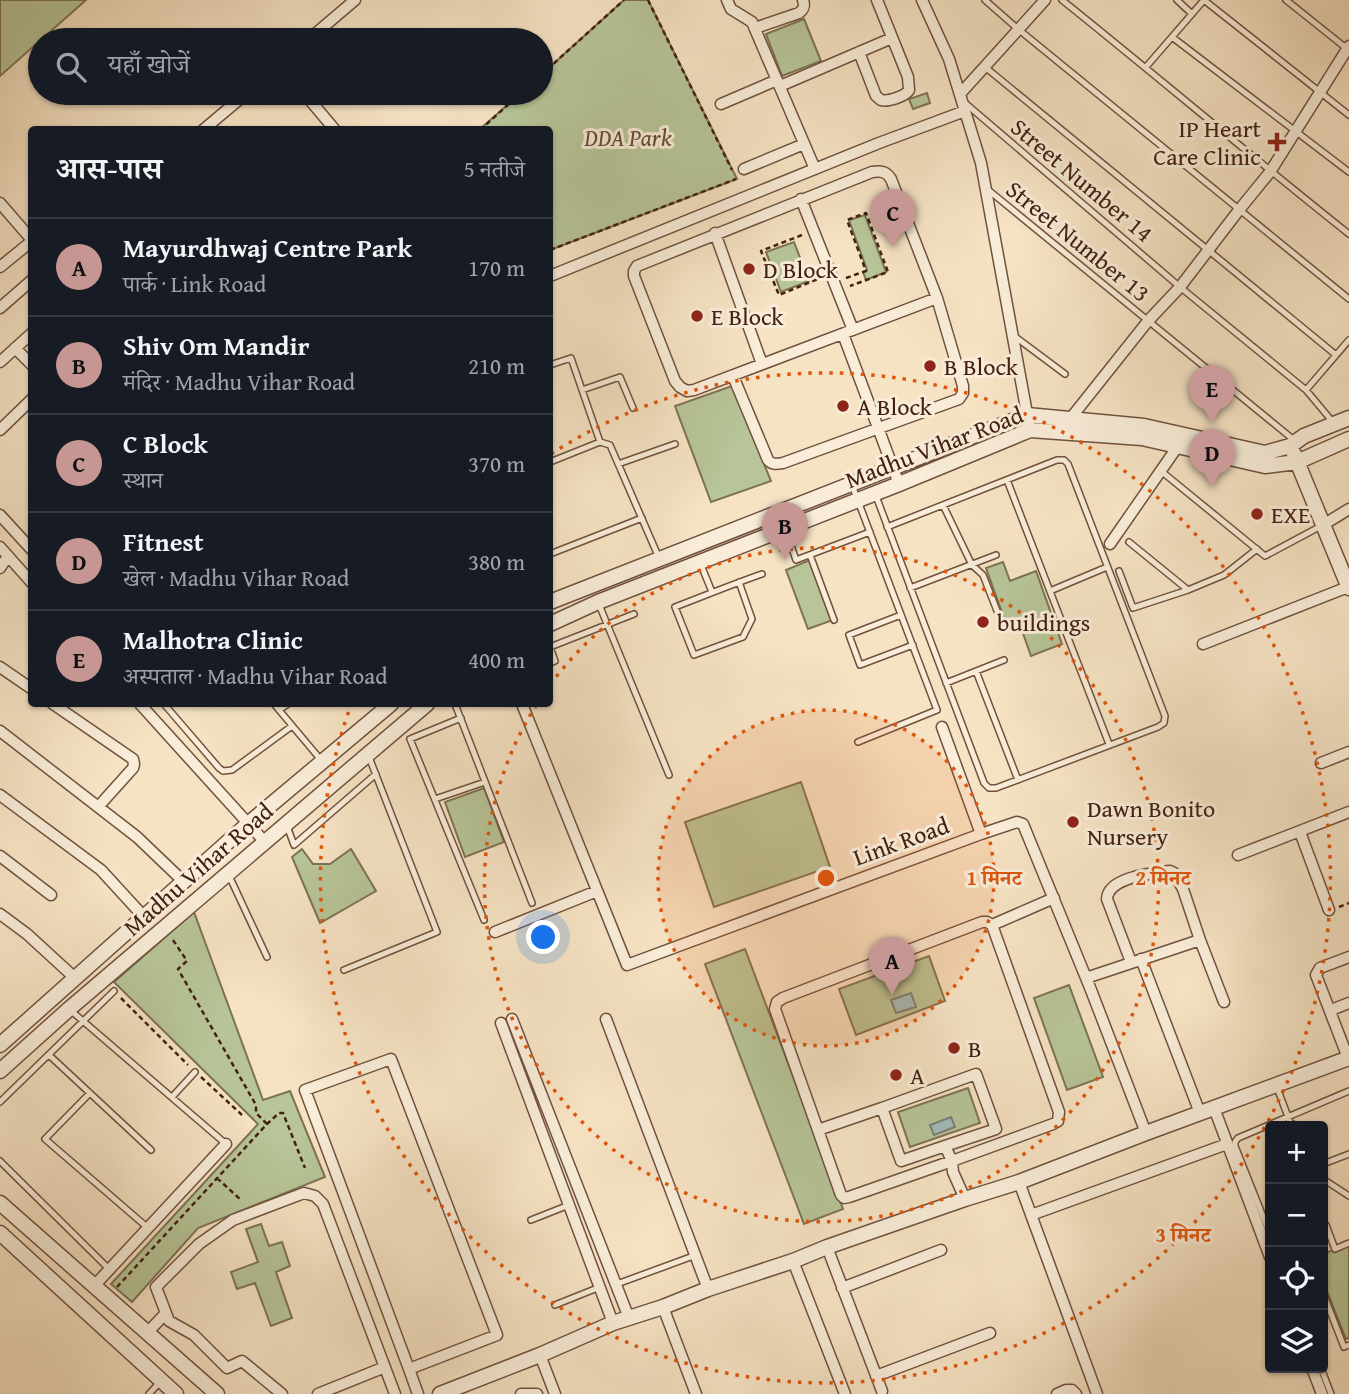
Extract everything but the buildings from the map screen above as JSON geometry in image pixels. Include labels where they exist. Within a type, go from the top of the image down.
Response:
[{"type":"street","points":[[322,28],[355,0]]},
{"type":"street","points":[[727,0],[730,9],[752,22],[815,169]]},
{"type":"street","points":[[755,29],[799,13],[804,6],[803,0]]},
{"type":"street","points":[[859,52],[876,96],[887,100],[904,95],[909,88],[908,78],[877,0]]},
{"type":"street","points":[[922,0],[949,59],[981,163],[1029,423]]},
{"type":"street","points":[[553,275],[815,169],[962,102],[985,66],[1045,0]]},
{"type":"street","points":[[721,104],[892,38]]},
{"type":"street","points":[[1070,418],[1148,321],[1181,287],[1270,172],[1348,49]]},
{"type":"street","points":[[208,126],[233,105]]},
{"type":"street","points":[[314,105],[332,126]]},
{"type":"street","points":[[744,169],[804,145]]},
{"type":"street","points":[[733,376],[771,463],[776,464],[959,399],[963,386],[937,298],[887,173],[872,172],[637,266],[634,276],[675,381],[687,391],[937,298]]},
{"type":"street","points":[[801,199],[834,283],[878,428],[899,484]]},
{"type":"street","points":[[0,203],[28,236]]},
{"type":"street","points":[[715,233],[762,364]]},
{"type":"street","points":[[0,267],[28,244]]},
{"type":"street","points":[[0,308],[28,284]]},
{"type":"street","points":[[0,362],[28,337]]},
{"type":"street","points":[[15,348],[28,361]]},
{"type":"street","points":[[0,430],[28,403]]},
{"type":"street","name":"Madhu Vihar Road","points":[[553,600],[1005,426],[1070,418],[1144,426],[1265,453],[1349,418]]},
{"type":"street","name":"Madhu Vihar Road","points":[[553,623],[899,484],[1029,423],[1142,438],[1265,466],[1297,462],[1349,439]]},
{"type":"street","points":[[1297,441],[1315,454]]},
{"type":"street","points":[[1203,644],[1349,588],[1343,559],[1323,525],[1297,462],[1297,441]]},
{"type":"street","points":[[1110,544],[1178,446]]},
{"type":"street","points":[[1323,525],[1349,509]]},
{"type":"street","points":[[0,515],[28,546]]},
{"type":"street","points":[[0,568],[4,552],[28,575]]},
{"type":"street","points":[[659,559],[669,575]]},
{"type":"street","points":[[0,667],[28,686]]},
{"type":"street","points":[[58,707],[133,759],[133,768],[98,807]]},
{"type":"street","points":[[143,707],[264,841]]},
{"type":"street","name":"Madhu Vihar Road","points":[[0,1045],[248,824],[387,707]]},
{"type":"street","name":"Madhu Vihar Road","points":[[0,1071],[264,841],[423,707]]},
{"type":"street","name":"Link Road","points":[[523,707],[626,965],[981,834],[1017,822],[1023,824],[1146,1133]]},
{"type":"street","points":[[942,727],[981,834]]},
{"type":"street","points":[[0,731],[137,837],[183,881]]},
{"type":"street","points":[[1321,763],[1349,752]]},
{"type":"street","points":[[0,795],[101,870],[144,917]]},
{"type":"street","points":[[1238,855],[1349,813]]},
{"type":"street","points":[[1300,832],[1329,910]]},
{"type":"street","points":[[0,856],[51,895]]},
{"type":"street","points":[[1224,1002],[1183,889],[1174,873],[1170,871],[1138,876],[1112,887],[1107,899],[1207,1110],[1227,1143],[1266,1247]]},
{"type":"street","points":[[495,932],[597,891]]},
{"type":"street","points":[[992,925],[1054,898]]},
{"type":"street","points":[[0,915],[27,934],[75,978]]},
{"type":"street","points":[[982,922],[992,925],[1059,1112],[1058,1121],[844,1198],[818,1130],[775,1009],[777,1002],[982,922]]},
{"type":"street","points":[[1086,978],[1200,940]]},
{"type":"street","points":[[444,1393],[613,1323],[1019,1182],[1349,1058],[1316,978],[1320,968],[1349,957]]},
{"type":"street","points":[[55,996],[69,1009]]},
{"type":"street","points":[[1331,1010],[1349,1003]]},
{"type":"street","points":[[512,1019],[629,1318]]},
{"type":"street","points":[[606,1019],[708,1289]]},
{"type":"street","points":[[501,1023],[613,1323]]},
{"type":"street","points":[[409,1369],[497,1335],[390,1059],[305,1090],[418,1394]]},
{"type":"street","points":[[818,1130],[976,1074],[996,1129],[901,1161],[882,1108]]},
{"type":"street","points":[[1031,1215],[1227,1143]]},
{"type":"street","points":[[94,1286],[226,1144]]},
{"type":"street","points":[[945,1146],[965,1199]]},
{"type":"street","points":[[1019,1182],[1097,1394]]},
{"type":"street","points":[[282,1394],[242,1361],[227,1368],[194,1335],[169,1321],[156,1287],[199,1244],[233,1220],[304,1193],[315,1196],[323,1205],[395,1394]]},
{"type":"street","points":[[0,1203],[217,1394]]},
{"type":"street","points":[[0,1233],[176,1394]]},
{"type":"street","points":[[827,1247],[882,1391]]},
{"type":"street","points":[[842,1289],[941,1250]]},
{"type":"street","points":[[793,1261],[845,1394]]},
{"type":"street","points":[[663,1307],[696,1394]]},
{"type":"street","points":[[147,1333],[166,1313]]},
{"type":"street","points":[[876,1376],[990,1333]]},
{"type":"street","points":[[540,1355],[555,1394]]},
{"type":"street","points":[[158,1378],[173,1356]]},
{"type":"street","points":[[318,1394],[385,1367]]},
{"type":"street","points":[[1314,1373],[1322,1394]]},
{"type":"street","points":[[1057,1394],[1066,1390],[1076,1394]]},
{"type":"street","points":[[521,1394],[537,1394]]},
{"type":"lane","points":[[985,0],[1349,299]]},
{"type":"lane","points":[[1062,0],[1349,234]]},
{"type":"lane","points":[[1177,0],[1192,14]]},
{"type":"lane","points":[[1146,67],[1204,0],[1349,116]]},
{"type":"lane","points":[[1286,0],[1348,49]]},
{"type":"lane","points":[[1172,37],[1349,172]]},
{"type":"lane","points":[[985,66],[1336,355]]},
{"type":"lane","name":"Street Number 14","points":[[962,102],[1306,390],[1334,424]]},
{"type":"lane","name":"Street Number 13","points":[[985,188],[1297,441]]},
{"type":"lane","points":[[1013,335],[1065,374]]},
{"type":"lane","points":[[1306,390],[1349,340]]},
{"type":"lane","points":[[553,364],[571,358],[600,442]]},
{"type":"lane","points":[[582,390],[620,377],[633,408]]},
{"type":"lane","points":[[553,460],[600,442],[610,445],[659,559]]},
{"type":"lane","points":[[618,464],[674,444]]},
{"type":"lane","points":[[875,493],[887,527],[984,783],[989,788],[996,789],[1164,723],[1165,716],[1068,464],[1064,460],[1057,460],[887,527]]},
{"type":"lane","points":[[1161,471],[1265,556],[1323,525]]},
{"type":"lane","points":[[1007,480],[1110,744]]},
{"type":"lane","points":[[851,483],[937,710],[858,742]]},
{"type":"lane","points":[[943,505],[972,565],[983,575],[1003,626]]},
{"type":"lane","points":[[553,553],[642,518]]},
{"type":"lane","points":[[785,528],[796,560],[870,532]]},
{"type":"lane","points":[[1129,542],[1188,590]]},
{"type":"lane","points":[[1119,571],[1133,608],[1224,575],[1257,549]]},
{"type":"lane","points":[[810,555],[834,620]]},
{"type":"lane","points":[[910,588],[996,555]]},
{"type":"lane","points":[[700,562],[712,592]]},
{"type":"lane","points":[[1050,591],[1107,567]]},
{"type":"lane","points":[[738,582],[751,620],[744,637],[694,655],[675,607],[712,592],[738,582],[762,573]]},
{"type":"lane","points":[[598,603],[669,775]]},
{"type":"lane","points":[[553,646],[634,614]]},
{"type":"lane","points":[[901,615],[849,635],[860,665],[913,645]]},
{"type":"lane","points":[[946,682],[1004,660]]},
{"type":"lane","points":[[976,671],[1018,780]]},
{"type":"lane","points":[[167,707],[223,771],[232,770],[292,726]]},
{"type":"lane","points":[[276,707],[322,762]]},
{"type":"lane","points":[[279,710],[284,707]]},
{"type":"lane","points":[[456,707],[532,903]]},
{"type":"lane","points":[[461,718],[410,738],[484,920]]},
{"type":"lane","points":[[344,970],[437,932],[367,754]]},
{"type":"lane","points":[[286,823],[294,845],[376,774]]},
{"type":"lane","points":[[435,799],[485,782]]},
{"type":"lane","points":[[227,873],[267,957]]},
{"type":"lane","points":[[0,1102],[114,991]]},
{"type":"lane","points":[[69,1009],[226,1144]]},
{"type":"lane","points":[[49,1055],[151,1150]]},
{"type":"lane","points":[[172,1097],[195,1072]]},
{"type":"lane","points":[[1276,1085],[1290,1121]]},
{"type":"lane","points":[[1295,1121],[1349,1091]]},
{"type":"lane","points":[[90,1093],[45,1139],[148,1228]]},
{"type":"lane","points":[[1265,1130],[1238,1138],[1235,1146],[1265,1217]]},
{"type":"lane","points":[[1328,1162],[1349,1154]]},
{"type":"lane","points":[[0,1161],[109,1269]]},
{"type":"lane","points":[[1328,1181],[1349,1196]]},
{"type":"lane","points":[[531,1220],[569,1205]]},
{"type":"lane","points":[[1328,1230],[1335,1249],[1349,1243]]},
{"type":"lane","points":[[616,1284],[696,1255]]},
{"type":"lane","points":[[555,1305],[600,1287]]},
{"type":"lane","points":[[1328,1306],[1344,1347],[1349,1345]]},
{"type":"lane","points":[[1323,1373],[1331,1394]]},
{"type":"lane","points":[[149,1394],[158,1378]]},
{"type":"path","points":[[553,64],[624,0]]},
{"type":"path","points":[[553,249],[737,180],[648,0]]},
{"type":"path","points":[[484,126],[508,105]]},
{"type":"path","points":[[813,231],[761,251],[779,295],[888,272],[866,213],[847,220],[866,271],[834,283]]},
{"type":"path","points":[[164,927],[187,961],[178,969],[256,1105],[256,1113],[267,1124]]},
{"type":"path","points":[[114,991],[242,1115]]},
{"type":"path","points":[[107,1298],[279,1113],[283,1113],[305,1168]]},
{"type":"path","points":[[217,1178],[242,1201]]},
{"type":"green space","points":[[0,0],[86,0],[54,28],[28,28],[28,51],[0,76]]},
{"type":"green space","name":"DDA Park","points":[[624,0],[648,0],[737,179],[553,249],[553,126],[483,126],[507,105],[553,105],[553,64]]},
{"type":"green space","points":[[804,19],[821,61],[782,76],[766,34]]},
{"type":"green space","points":[[927,93],[930,103],[913,109],[909,99]]},
{"type":"green space","points":[[865,215],[886,272],[866,280],[863,272],[867,270],[849,220]]},
{"type":"green space","points":[[794,242],[809,281],[781,292],[766,252]]},
{"type":"green space","points":[[732,386],[771,481],[711,502],[675,406]]},
{"type":"green space","points":[[810,560],[833,620],[808,629],[786,570]]},
{"type":"green space","points":[[1003,562],[1010,581],[1036,571],[1062,644],[1031,656],[1020,625],[1008,629],[986,568]]},
{"type":"green space","points":[[801,782],[830,867],[714,907],[685,822]]},
{"type":"green space","points":[[484,788],[504,842],[465,857],[445,802]]},
{"type":"green space","points":[[302,849],[313,864],[330,864],[351,849],[376,891],[320,923],[292,857]]},
{"type":"green space","points":[[194,912],[263,1100],[290,1091],[325,1177],[198,1228],[132,1302],[111,1284],[258,1124],[114,982]]},
{"type":"green space","points":[[745,949],[843,1209],[804,1224],[705,964]]},
{"type":"green space","points":[[929,956],[945,1001],[856,1035],[839,989]]},
{"type":"green space","points":[[1069,985],[1103,1077],[1067,1090],[1034,998]]},
{"type":"green space","points":[[968,1088],[980,1123],[910,1147],[898,1112]]},
{"type":"green space","points":[[261,1224],[269,1246],[282,1242],[290,1266],[276,1272],[292,1318],[271,1326],[255,1283],[237,1289],[231,1272],[258,1262],[246,1229]]},
{"type":"green space","points":[[1349,1244],[1349,1338],[1346,1339],[1328,1294],[1328,1252]]},
{"type":"water","points":[[911,993],[916,1007],[896,1013],[891,1000]]},
{"type":"water","points":[[951,1117],[955,1127],[934,1135],[930,1125]]},
{"type":"place","name":"IP Heart Care Clinic","points":[[1277,142]]},
{"type":"place","name":"C Block","points":[[893,247]]},
{"type":"place","name":"D Block","points":[[749,269]]},
{"type":"place","name":"E Block","points":[[697,316]]},
{"type":"place","name":"B Block","points":[[930,366]]},
{"type":"place","name":"A Block","points":[[843,406]]},
{"type":"place","name":"Malhotra Clinic","points":[[1212,423]]},
{"type":"place","name":"Fitnest","points":[[1212,487]]},
{"type":"place","name":"EXE","points":[[1257,514]]},
{"type":"place","name":"Shiv Om Mandir","points":[[785,560]]},
{"type":"place","name":"buildings","points":[[983,622]]},
{"type":"place","name":"Dawn Bonito Nursery","points":[[1073,822]]},
{"type":"place","name":"Mayurdhwaj Centre Park","points":[[892,995]]},
{"type":"place","name":"B","points":[[954,1048]]},
{"type":"place","name":"A","points":[[896,1075]]}]
